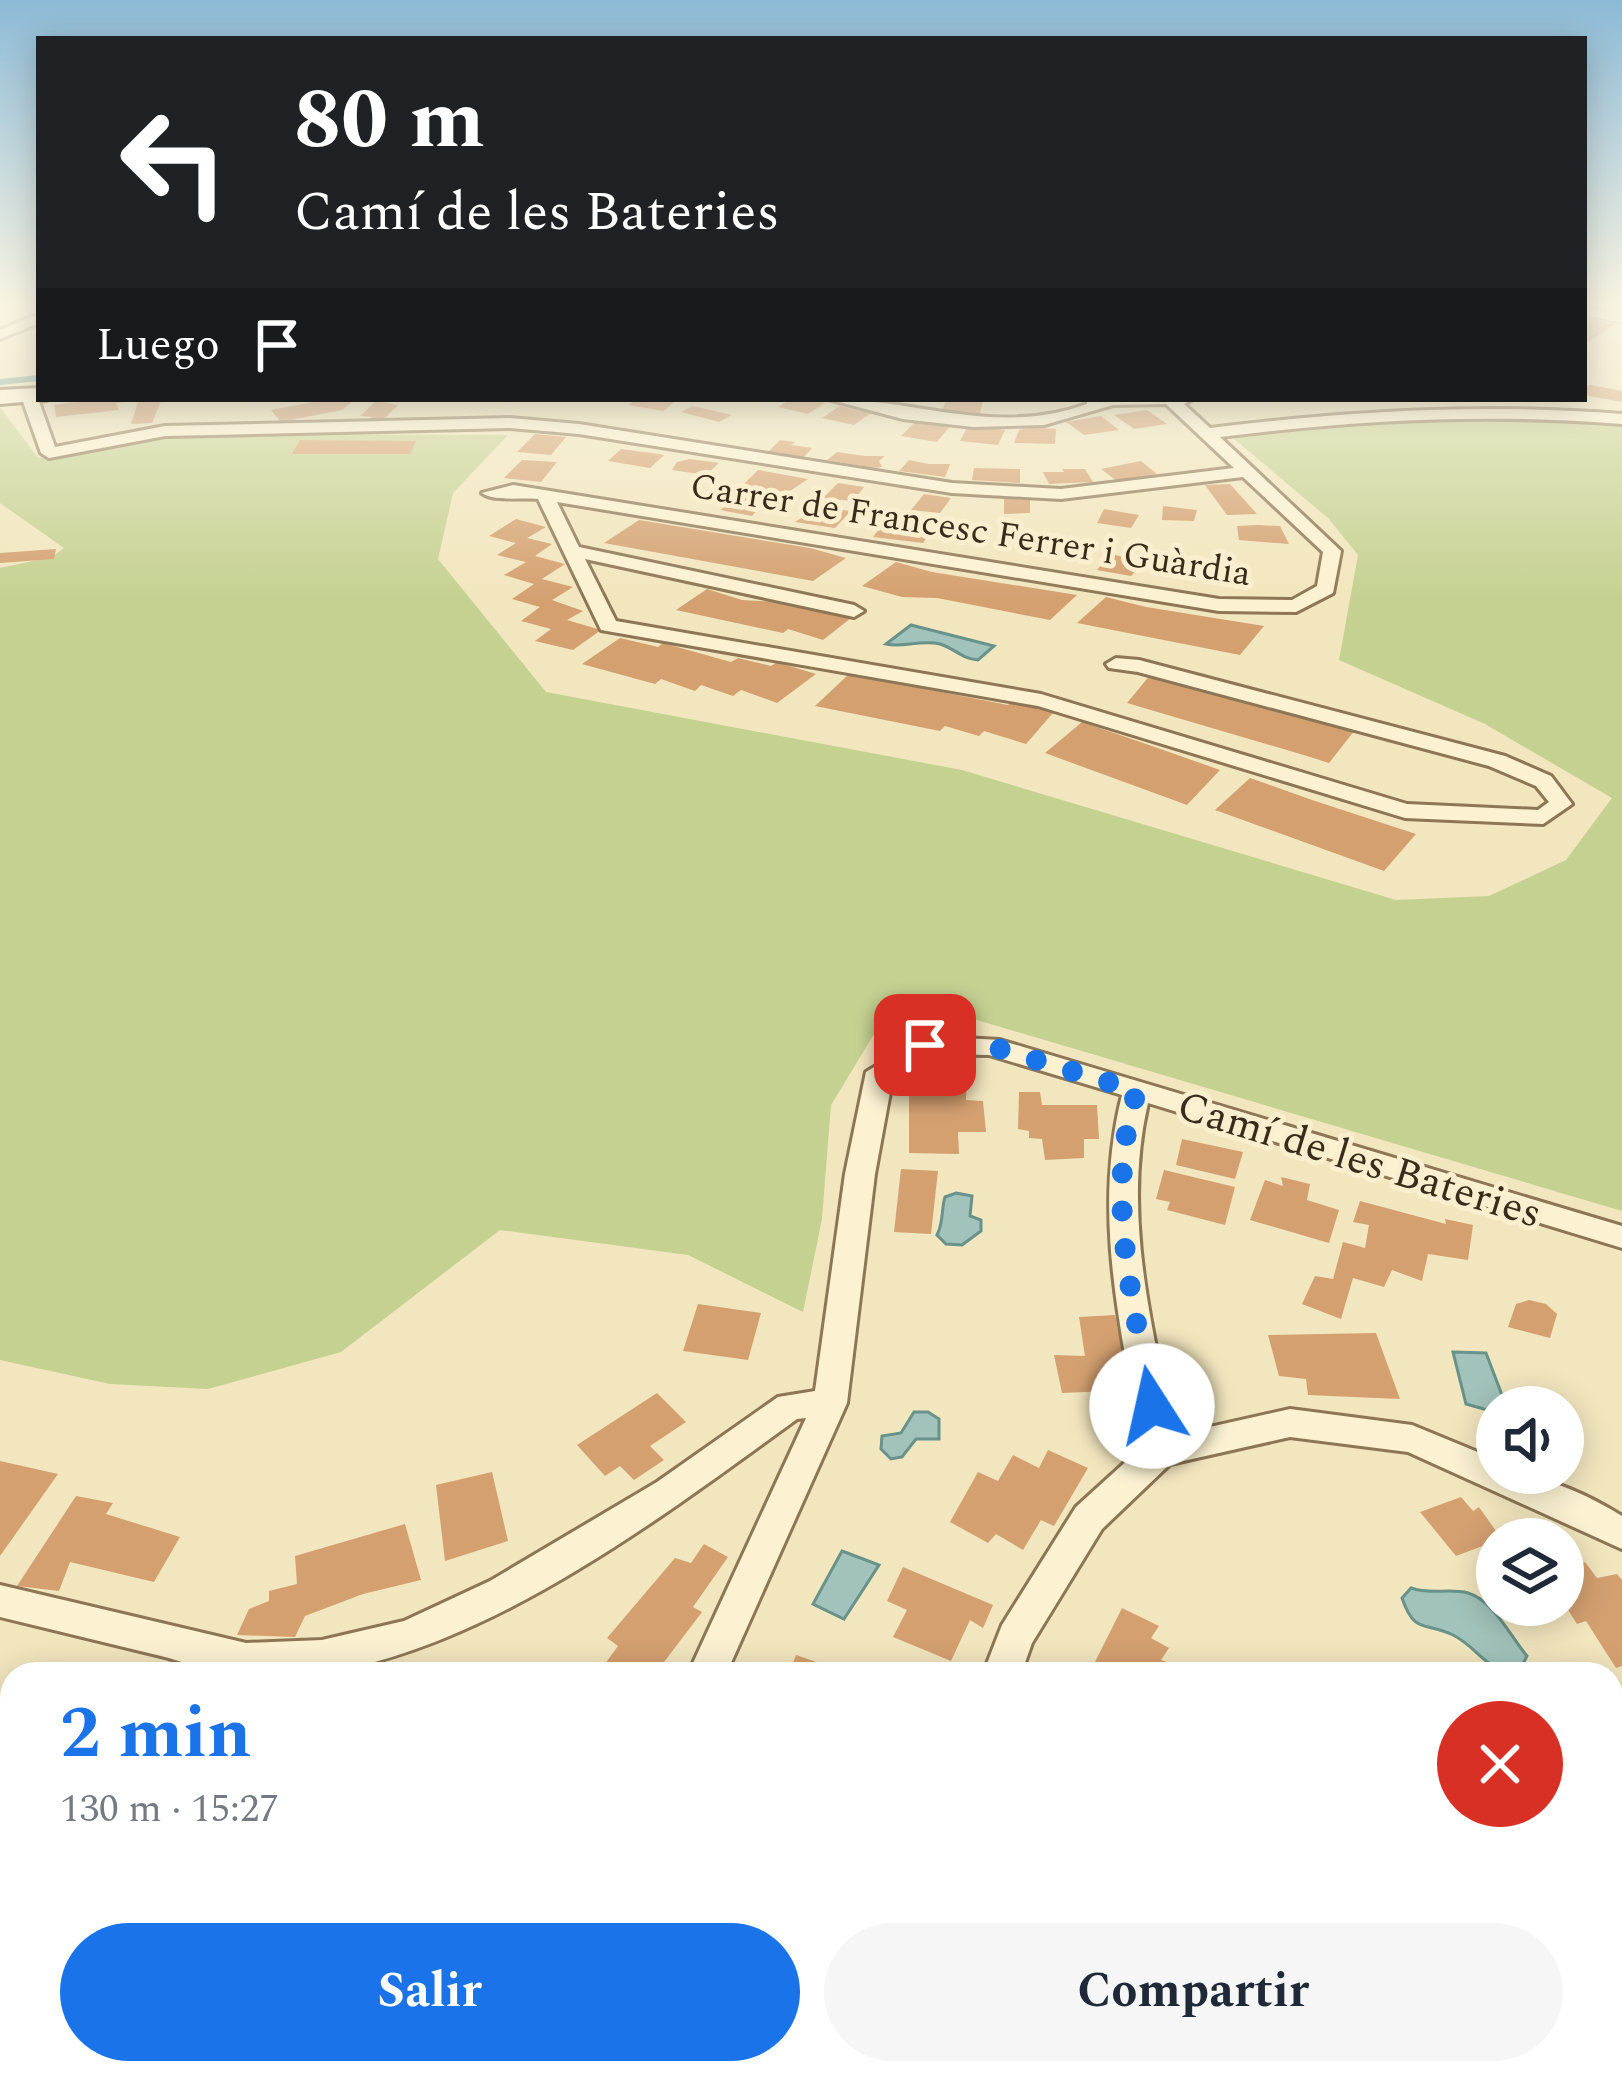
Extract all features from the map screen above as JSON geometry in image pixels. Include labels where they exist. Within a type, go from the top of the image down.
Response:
[{"type":"street","points":[[36,403],[49,453],[165,431],[510,423],[579,429],[952,488],[1061,494],[1249,471]]},
{"type":"street","points":[[855,403],[980,422],[1062,415],[1102,403]]},
{"type":"street","name":"Carrer de Francesc Ferrer i Guàrdia","points":[[490,493],[513,490],[1220,605],[1296,606],[1326,589],[1332,551],[1182,403]]},
{"type":"street","points":[[1210,433],[1395,414],[1509,412],[1622,419]]},
{"type":"street","points":[[546,496],[608,626],[1041,700],[1405,811],[1543,817],[1561,805],[1557,790],[1497,761],[1139,666],[1116,664]]},
{"type":"street","points":[[576,552],[854,611]]},
{"type":"street","name":"Camí de les Bateries","points":[[712,1662],[830,1403],[860,1174],[880,1072],[925,1045],[990,1046],[1622,1237]]},
{"type":"street","points":[[1137,1091],[1124,1130],[1119,1198],[1160,1452]]},
{"type":"street","points":[[0,1600],[246,1660],[322,1657],[410,1636],[503,1592],[669,1492],[790,1406],[830,1403]]},
{"type":"street","points":[[1007,1662],[1015,1637],[1089,1518],[1160,1452],[1290,1423],[1412,1439],[1596,1518],[1622,1534]]},
{"type":"green space","points":[[0,407],[38,458],[170,434],[508,435],[453,493],[438,559],[546,692],[962,770],[1396,900],[1489,896],[1566,860],[1612,798],[1485,724],[1339,660],[1358,555],[1328,518],[1233,438],[1367,420],[1504,417],[1622,424],[1622,1211],[950,1012],[876,1031],[831,1105],[822,1219],[803,1312],[688,1255],[500,1230],[341,1352],[208,1389],[110,1384],[0,1360],[0,568],[52,557],[64,548],[0,503]]},
{"type":"water","points":[[911,625],[994,646],[978,660],[933,643],[886,644]]},
{"type":"water","points":[[972,1196],[970,1216],[981,1220],[981,1231],[962,1245],[946,1244],[937,1235],[945,1197]]},
{"type":"water","points":[[1453,1352],[1486,1353],[1499,1386],[1476,1386],[1476,1407],[1466,1404]]},
{"type":"water","points":[[914,1412],[928,1412],[939,1419],[939,1439],[916,1439],[902,1457],[891,1459],[881,1449],[882,1436],[901,1433]]},
{"type":"water","points":[[842,1551],[879,1565],[844,1619],[813,1604]]},
{"type":"water","points":[[1411,1588],[1468,1593],[1476,1597],[1476,1626],[1505,1626],[1527,1656],[1524,1662],[1488,1662],[1453,1635],[1417,1623],[1402,1598]]},
{"type":"building","points":[[116,403],[119,410],[56,417],[54,405]]},
{"type":"building","points":[[138,403],[160,403],[152,423],[131,424]]},
{"type":"building","points":[[307,403],[350,403],[342,410],[281,422],[271,410]]},
{"type":"building","points":[[374,403],[398,405],[382,421],[368,422],[372,417],[360,416]]},
{"type":"building","points":[[630,403],[673,403],[664,411]]},
{"type":"building","points":[[784,403],[825,403],[808,414],[778,407]]},
{"type":"building","points":[[945,403],[983,403],[979,416],[941,413]]},
{"type":"building","points":[[693,406],[732,415],[719,422],[681,412]]},
{"type":"building","points":[[840,406],[871,413],[854,425],[822,418]]},
{"type":"building","points":[[1147,410],[1167,424],[1134,429],[1114,415]]},
{"type":"building","points":[[1101,416],[1119,430],[1084,435],[1066,422]]},
{"type":"building","points":[[916,421],[950,426],[937,442],[901,436]]},
{"type":"building","points":[[968,426],[1005,430],[998,445],[960,441]]},
{"type":"building","points":[[1056,429],[1055,444],[1014,443],[1019,430]]},
{"type":"building","points":[[535,434],[566,437],[551,455],[517,452]]},
{"type":"building","points":[[300,440],[416,441],[410,454],[292,454]]},
{"type":"building","points":[[780,440],[812,448],[804,457],[768,452]]},
{"type":"building","points":[[621,449],[664,455],[650,468],[608,461]]},
{"type":"building","points":[[837,452],[885,456],[879,461],[882,467],[874,468],[827,460]]},
{"type":"building","points":[[522,460],[557,462],[541,482],[504,478]]},
{"type":"building","points":[[909,460],[950,464],[945,477],[899,471]]},
{"type":"building","points":[[1141,461],[1157,474],[1117,481],[1101,469]]},
{"type":"building","points":[[677,462],[719,463],[706,475],[672,470]]},
{"type":"building","points":[[974,468],[1020,469],[1020,483],[972,480]]},
{"type":"building","points":[[1062,469],[1085,469],[1093,482],[1049,484],[1043,472],[1064,472]]},
{"type":"building","points":[[758,470],[808,479],[787,493],[742,486]]},
{"type":"building","points":[[838,483],[864,487],[853,501],[823,498]]},
{"type":"building","points":[[1230,484],[1257,514],[1227,515],[1205,485]]},
{"type":"building","points":[[924,494],[951,498],[940,513],[911,510]]},
{"type":"building","points":[[742,497],[756,499],[751,505],[761,506],[752,516],[720,510]]},
{"type":"building","points":[[1004,499],[1030,500],[1030,513],[1004,514]]},
{"type":"building","points":[[1163,506],[1197,510],[1194,521],[1162,520]]},
{"type":"building","points":[[818,507],[851,511],[835,528],[795,522]]},
{"type":"building","points":[[1104,509],[1139,515],[1131,528],[1097,523]]},
{"type":"building","points":[[887,518],[926,523],[920,530],[931,532],[923,543],[873,537]]},
{"type":"building","points":[[516,519],[546,527],[527,538],[552,544],[535,556],[565,564],[542,579],[573,587],[552,600],[583,611],[567,620],[601,630],[573,650],[535,641],[551,629],[521,621],[540,607],[512,599],[534,584],[504,575],[526,562],[497,555],[516,543],[489,536]]},
{"type":"building","points":[[639,520],[846,558],[813,581],[604,543]]},
{"type":"building","points":[[1237,526],[1280,526],[1289,544],[1239,540]]},
{"type":"building","points":[[56,549],[54,559],[0,563],[0,553]]},
{"type":"building","points":[[1110,554],[1145,561],[1131,576],[1097,570]]},
{"type":"building","points":[[896,562],[1077,595],[1050,620],[937,598],[902,597],[862,586]]},
{"type":"building","points":[[707,589],[742,600],[780,602],[851,618],[823,640],[788,629],[783,633],[676,610]]},
{"type":"building","points":[[1106,597],[1264,626],[1240,655],[1077,623]]},
{"type":"building","points":[[620,638],[658,647],[663,643],[731,662],[738,658],[771,666],[777,662],[816,674],[777,703],[741,690],[733,696],[701,685],[695,691],[661,679],[655,684],[582,664]]},
{"type":"building","points":[[849,674],[1008,705],[1013,701],[1053,713],[1026,744],[984,731],[979,736],[945,726],[940,731],[815,706]]},
{"type":"building","points":[[1151,674],[1355,730],[1329,763],[1127,703]]},
{"type":"building","points":[[1082,722],[1220,770],[1187,805],[1045,753]]},
{"type":"building","points":[[1250,778],[1416,834],[1384,871],[1215,810]]},
{"type":"building","points":[[944,1075],[948,1083],[967,1082],[966,1100],[983,1101],[986,1132],[958,1132],[959,1154],[909,1153],[909,1094],[924,1096],[922,1076]]},
{"type":"building","points":[[1019,1092],[1040,1092],[1042,1105],[1097,1105],[1099,1139],[1084,1139],[1084,1158],[1045,1160],[1042,1139],[1029,1138],[1029,1131],[1018,1129]]},
{"type":"building","points":[[1182,1139],[1243,1152],[1235,1179],[1176,1165]]},
{"type":"building","points":[[901,1169],[938,1171],[931,1234],[894,1232]]},
{"type":"building","points":[[1164,1170],[1235,1187],[1225,1225],[1167,1210],[1170,1202],[1156,1199]]},
{"type":"building","points":[[1281,1177],[1310,1184],[1307,1200],[1339,1210],[1329,1243],[1250,1220],[1265,1180],[1283,1186]]},
{"type":"building","points":[[1360,1201],[1446,1224],[1445,1219],[1473,1225],[1468,1260],[1428,1254],[1422,1281],[1392,1270],[1384,1287],[1353,1278],[1341,1319],[1302,1304],[1315,1276],[1333,1279],[1343,1242],[1365,1248],[1369,1225],[1353,1222]]},
{"type":"building","points":[[1529,1300],[1546,1304],[1557,1314],[1550,1338],[1508,1327],[1516,1304]]},
{"type":"building","points":[[698,1304],[761,1313],[748,1360],[683,1351]]},
{"type":"building","points":[[1115,1315],[1131,1390],[1062,1393],[1054,1355],[1085,1356],[1079,1317]]},
{"type":"building","points":[[1376,1333],[1400,1399],[1308,1395],[1306,1379],[1279,1376],[1268,1335]]},
{"type":"building","points":[[657,1393],[686,1422],[650,1446],[664,1460],[634,1480],[620,1466],[605,1476],[577,1445]]},
{"type":"building","points":[[1048,1450],[1088,1468],[1054,1526],[1041,1520],[1023,1550],[996,1534],[988,1543],[950,1522],[978,1472],[998,1481],[1013,1455],[1039,1468]]},
{"type":"building","points":[[0,1461],[58,1474],[0,1556]]},
{"type":"building","points":[[492,1472],[508,1541],[445,1561],[436,1485]]},
{"type":"building","points":[[76,1496],[113,1503],[106,1514],[180,1537],[154,1582],[70,1562],[59,1591],[17,1586]]},
{"type":"building","points":[[1461,1497],[1473,1511],[1479,1507],[1487,1518],[1476,1518],[1476,1548],[1456,1556],[1420,1512]]},
{"type":"building","points":[[405,1524],[421,1580],[363,1594],[305,1616],[295,1637],[237,1635],[249,1609],[269,1601],[269,1591],[297,1584],[295,1556]]},
{"type":"building","points":[[704,1544],[728,1557],[693,1607],[702,1612],[664,1662],[606,1662],[618,1646],[607,1638],[675,1558],[691,1563]]},
{"type":"building","points":[[1585,1562],[1597,1578],[1617,1574],[1622,1580],[1622,1662],[1612,1662],[1586,1621]]},
{"type":"building","points":[[903,1567],[993,1605],[983,1628],[970,1620],[951,1661],[893,1637],[907,1610],[887,1601]]},
{"type":"building","points":[[1122,1608],[1159,1626],[1151,1638],[1169,1648],[1161,1660],[1166,1662],[1095,1662]]},
{"type":"route","points":[[925,1045],[990,1046],[1137,1091],[1124,1130],[1119,1198],[1152,1406]]}]
